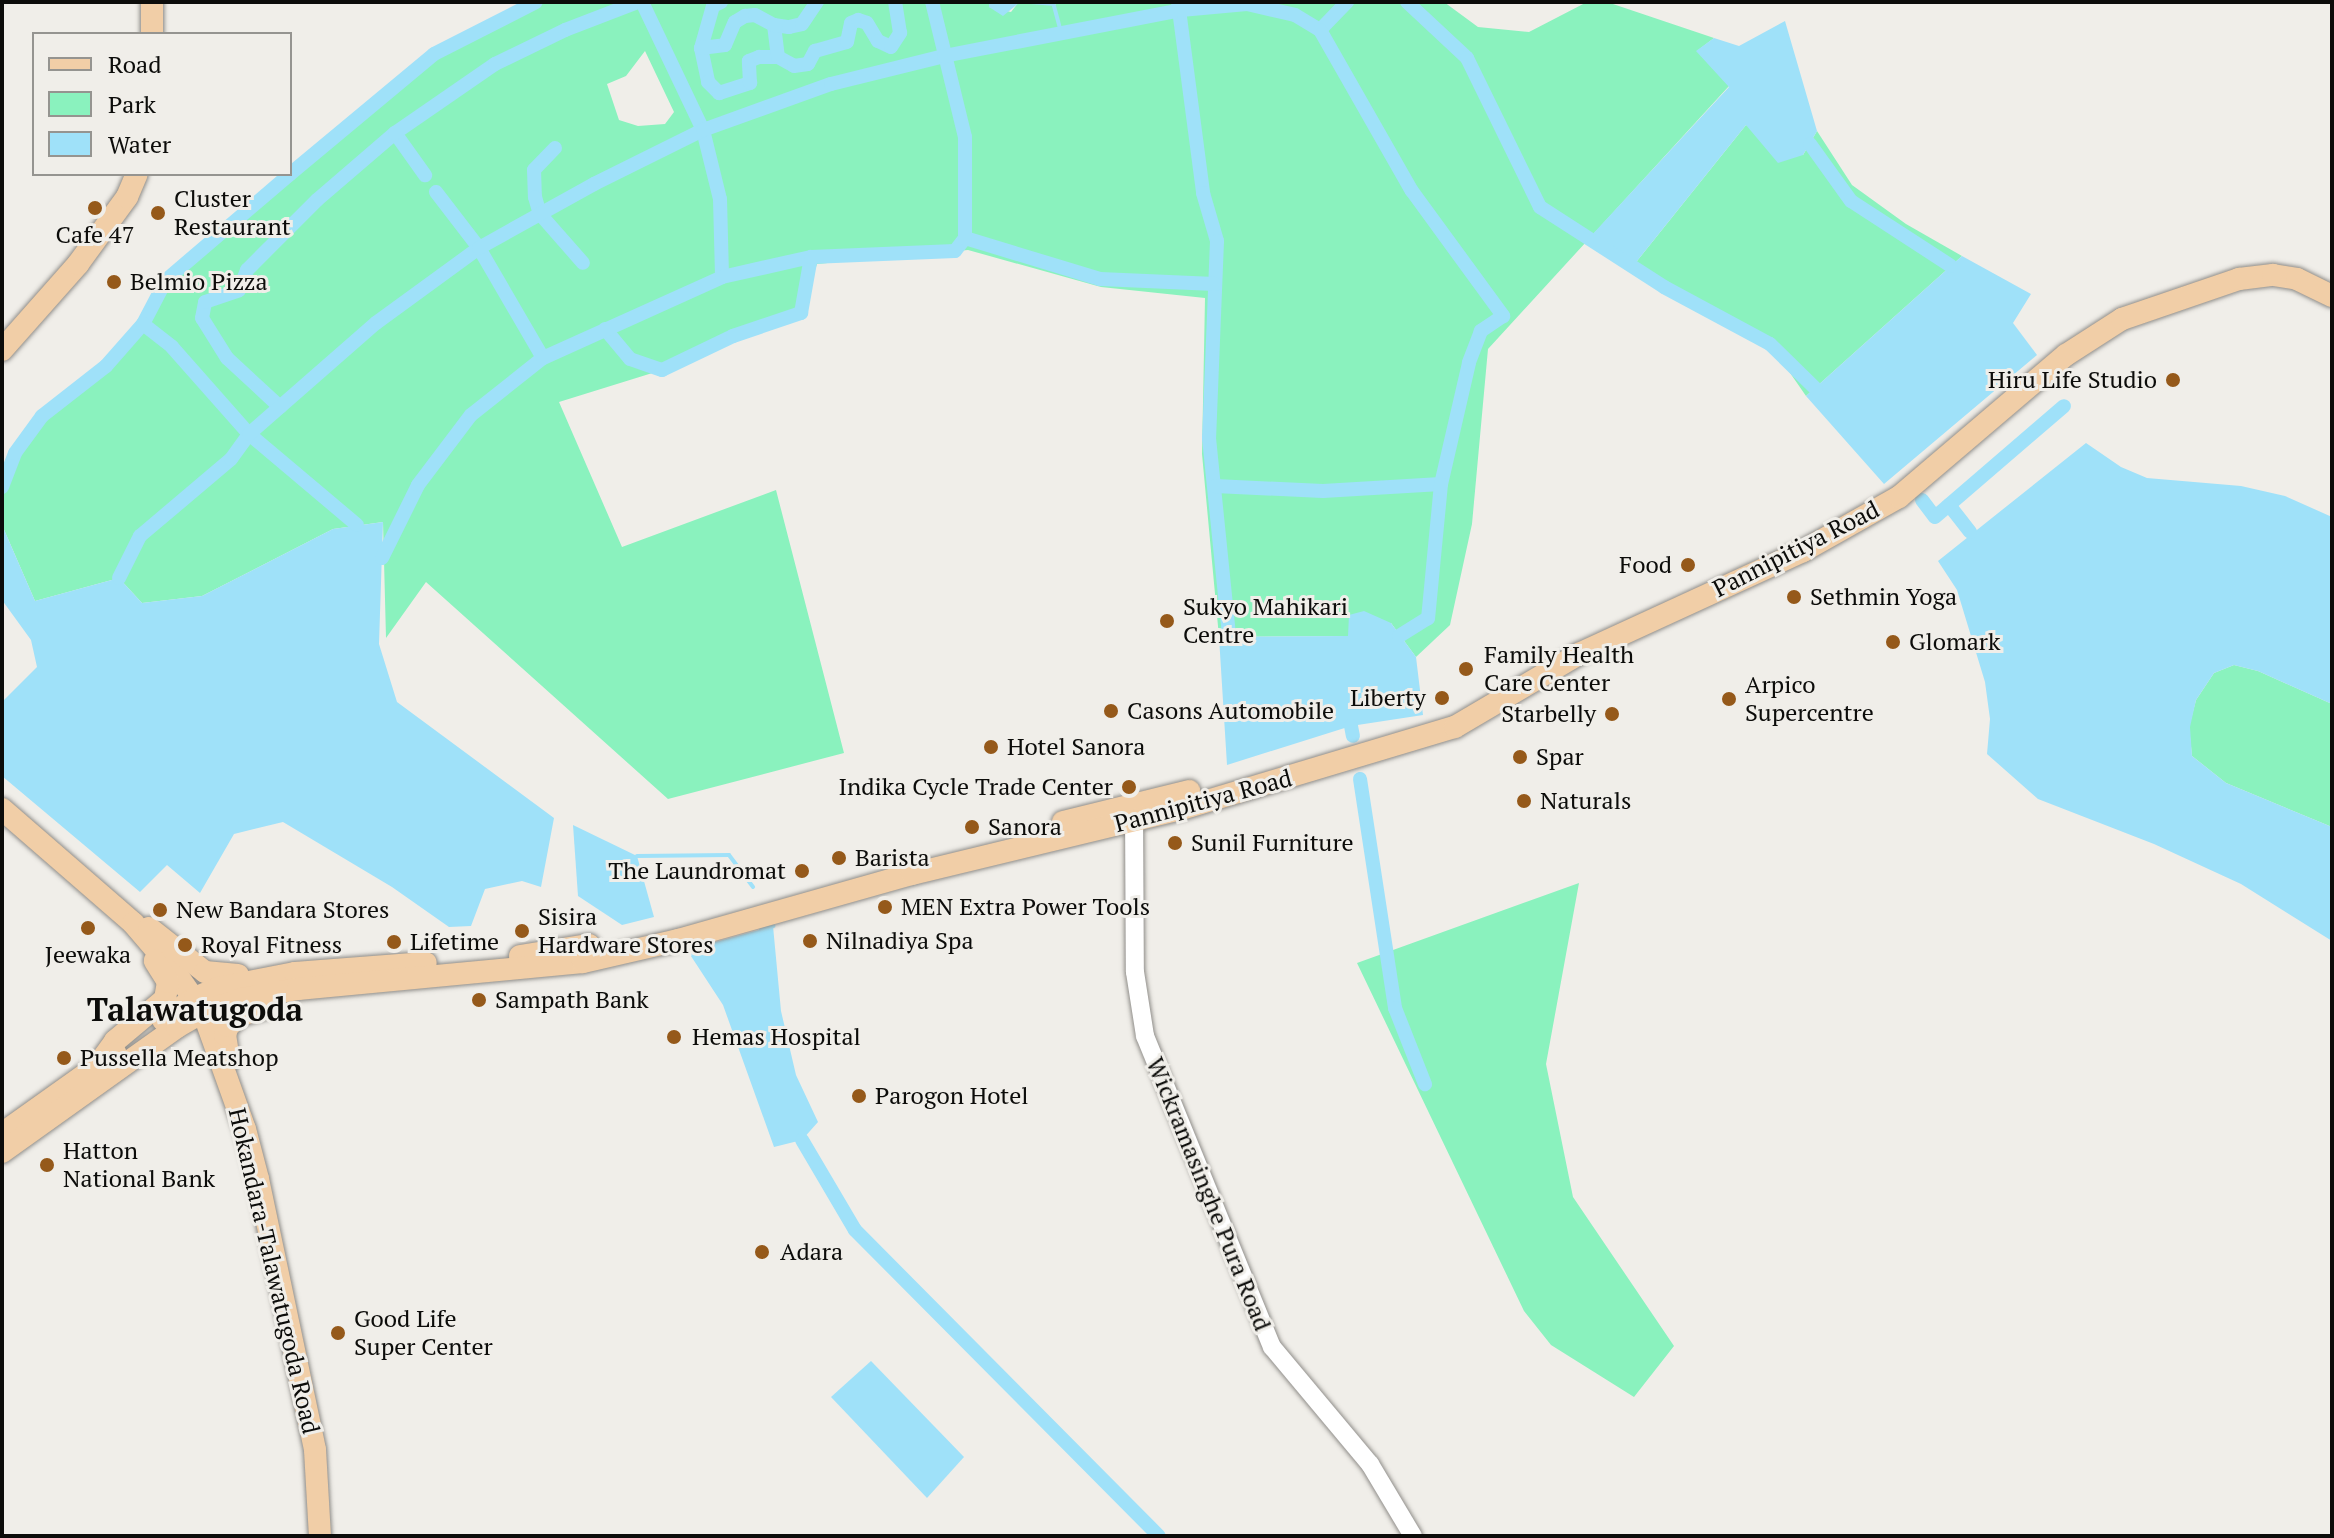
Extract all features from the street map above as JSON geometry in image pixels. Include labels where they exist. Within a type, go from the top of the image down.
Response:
[{"type":"main road","points":[[152,2],[152,32]]},
{"type":"main road","points":[[2,350],[78,264],[127,197],[136,176]]},
{"type":"main road","name":"Pannipitiya Road","points":[[2,1152],[130,1059],[218,988],[283,975],[529,955],[579,947],[674,925],[906,860],[1134,813],[1204,788],[1460,710],[1572,641],[1797,537],[1890,485],[2057,342],[2116,305],[2236,264],[2273,260],[2301,265],[2332,280]]},
{"type":"main road","name":"Pannipitiya Road","points":[[2,1134],[98,1064],[199,1005],[323,987],[583,962],[686,938],[1455,727],[1579,654],[1803,551],[1899,497],[2066,355],[2122,319],[2239,279],[2273,275],[2297,279],[2332,296]]},
{"type":"main road","points":[[2,809],[117,909],[160,934],[205,972],[220,976],[283,975]]},
{"type":"main road","points":[[98,1064],[115,1041],[158,1006],[168,991],[163,971],[117,909]]},
{"type":"main road","name":"Hokandara-Talawatugoda Road","points":[[117,909],[156,949],[199,1005],[236,1100],[258,1179],[315,1450],[320,1536]]},
{"type":"main road","points":[[236,1100],[226,1045],[228,1026],[243,1014],[323,987]]},
{"type":"main road","points":[[130,1059],[195,1037],[236,1100]]},
{"type":"street","name":"Wickramasinghe Pura Road","points":[[1134,813],[1135,972],[1145,1036],[1272,1347],[1370,1464],[1413,1536]]},
{"type":"green space","points":[[536,2],[989,2],[989,7],[1011,12],[1018,3],[1043,2],[1054,6],[1058,2],[1444,2],[1478,27],[1529,32],[1587,2],[1607,2],[1714,38],[1697,51],[1729,86],[1488,349],[1472,524],[1450,625],[1416,657],[1391,623],[1349,636],[1219,637],[1202,454],[1205,298],[1101,287],[968,250],[817,264],[801,313],[733,336],[662,370],[559,402],[622,547],[776,490],[844,753],[668,799],[426,582],[386,638],[383,522],[333,529],[202,596],[142,603],[119,578],[35,601],[2,525],[2,487],[15,453],[42,416],[106,366],[143,324],[166,280],[434,54]],"holes":[[[645,51],[674,112],[665,124],[638,126],[619,120],[607,84],[626,76]]]},
{"type":"green space","points":[[1746,125],[1803,155],[1817,131],[1852,185],[1906,224],[1962,256],[1806,396],[1770,344],[1664,287],[1633,266]]},
{"type":"green space","points":[[2234,665],[2258,671],[2332,704],[2332,827],[2226,783],[2192,756],[2189,727],[2196,700],[2214,673]]},
{"type":"green space","points":[[1579,883],[1546,1064],[1573,1197],[1674,1346],[1634,1397],[1551,1345],[1524,1311],[1357,963]]},
{"type":"water","points":[[989,2],[1058,2],[1054,6],[1019,3],[1003,16],[989,7]]},
{"type":"water","points":[[1785,21],[1817,131],[1803,155],[1778,163],[1746,125],[1633,266],[1590,237],[1729,87],[1696,51],[1714,38],[1739,46]]},
{"type":"water","points":[[1962,256],[2031,294],[2013,323],[2037,355],[1884,484],[1806,396]]},
{"type":"water","points":[[2086,443],[2121,467],[2147,478],[2241,486],[2285,496],[2332,517],[2332,704],[2258,671],[2234,665],[2214,673],[2196,700],[2190,727],[2192,756],[2226,783],[2332,827],[2332,941],[2241,884],[2154,844],[2038,799],[1987,754],[1990,719],[1985,682],[1957,590],[1938,561]]},
{"type":"water","points":[[383,522],[379,644],[397,702],[554,818],[541,887],[522,881],[485,889],[471,926],[449,927],[392,887],[283,822],[234,834],[200,893],[167,865],[140,892],[2,776],[2,702],[37,667],[31,640],[2,600],[2,525],[35,601],[119,578],[142,603],[202,596],[333,529]]},
{"type":"water","points":[[1364,611],[1391,623],[1416,657],[1423,715],[1351,726],[1227,765],[1219,637],[1348,636],[1349,615]]},
{"type":"water","points":[[573,825],[637,856],[654,917],[622,925],[578,896]]},
{"type":"water","points":[[773,926],[781,1011],[796,1075],[818,1122],[802,1140],[774,1147],[723,1005],[687,950]]},
{"type":"water","points":[[871,1361],[964,1457],[927,1498],[831,1397]]},
{"type":"waterway","points":[[292,172],[434,54],[536,2]]},
{"type":"waterway","points":[[280,407],[227,358],[202,318],[205,302],[239,290],[247,270],[317,200],[395,133],[495,64],[565,30],[638,2]]},
{"type":"waterway","points":[[642,2],[703,130],[720,199],[722,277]]},
{"type":"waterway","points":[[721,2],[713,6],[701,48],[708,82],[719,93],[750,83],[749,61],[759,57],[778,57],[794,66],[808,64],[815,51],[847,42],[851,23],[858,20],[867,23],[878,41],[891,47],[900,33],[895,2]]},
{"type":"waterway","points":[[701,48],[725,45],[735,22],[745,16],[755,15],[774,25],[789,27],[802,24],[817,2]]},
{"type":"waterway","points":[[382,558],[418,485],[471,415],[543,358],[722,277],[811,257],[955,251],[965,238],[965,137],[932,2]]},
{"type":"waterway","points":[[1178,2],[1203,193],[1217,241],[1209,438],[1229,636]]},
{"type":"waterway","points":[[1320,30],[1347,2]]},
{"type":"waterway","points":[[1407,2],[1467,58],[1540,207],[1664,287],[1770,344],[1816,389]]},
{"type":"waterway","points":[[119,578],[140,536],[231,459],[249,434],[376,323],[479,248],[594,184],[703,130],[831,84],[944,56],[1181,10],[1247,4],[1295,15],[1320,30],[1412,191],[1503,316],[1481,331],[1469,363],[1441,484],[1428,618],[1399,636]]},
{"type":"waterway","points":[[1054,6],[1061,33]]},
{"type":"waterway","points":[[774,25],[778,57]]},
{"type":"waterway","points":[[395,133],[425,175]]},
{"type":"waterway","points":[[1810,144],[1851,201],[1951,266]]},
{"type":"waterway","points":[[555,148],[534,170],[535,197],[540,214],[583,263]]},
{"type":"waterway","points":[[143,324],[166,280],[288,176]]},
{"type":"waterway","points":[[436,192],[479,248],[543,358]]},
{"type":"waterway","points":[[965,238],[1100,279],[1215,284]]},
{"type":"waterway","points":[[605,329],[630,359],[662,370],[733,336],[801,313],[811,257]]},
{"type":"waterway","points":[[2,487],[15,453],[42,416],[106,366],[143,324],[172,347],[249,434],[357,525]]},
{"type":"waterway","points":[[1922,500],[1935,517],[2064,406]]},
{"type":"waterway","points":[[1215,486],[1323,491],[1441,484]]},
{"type":"waterway","points":[[1949,505],[1970,532]]},
{"type":"waterway","points":[[1351,726],[1353,736]]},
{"type":"waterway","points":[[1360,779],[1395,1008],[1425,1084]]},
{"type":"waterway","points":[[637,856],[729,855],[753,887]]},
{"type":"waterway","points":[[761,930],[773,926]]},
{"type":"waterway","points":[[802,1140],[855,1230],[1159,1536]]},
{"type":"place","name":"Cafe 47","points":[[95,208]]},
{"type":"place","name":"Cluster Restaurant","points":[[158,213]]},
{"type":"place","name":"Belmio Pizza","points":[[114,282]]},
{"type":"place","name":"Hiru Life Studio","points":[[2173,380]]},
{"type":"place","name":"Food","points":[[1688,565]]},
{"type":"place","name":"Sethmin Yoga","points":[[1794,597]]},
{"type":"place","name":"Sukyo Mahikari Centre","points":[[1167,621]]},
{"type":"place","name":"Glomark","points":[[1893,642]]},
{"type":"place","name":"Family Health Care Center","points":[[1466,669]]},
{"type":"place","name":"Liberty","points":[[1442,698]]},
{"type":"place","name":"Arpico Supercentre","points":[[1729,699]]},
{"type":"place","name":"Casons Automobile","points":[[1111,711]]},
{"type":"place","name":"Starbelly","points":[[1612,714]]},
{"type":"place","name":"Hotel Sanora","points":[[991,747]]},
{"type":"place","name":"Spar","points":[[1520,757]]},
{"type":"place","name":"Indika Cycle Trade Center","points":[[1129,787]]},
{"type":"place","name":"Naturals","points":[[1524,801]]},
{"type":"place","name":"Sanora","points":[[972,827]]},
{"type":"place","name":"Sunil Furniture","points":[[1175,843]]},
{"type":"place","name":"Barista","points":[[839,858]]},
{"type":"place","name":"The Laundromat","points":[[802,871]]},
{"type":"place","name":"MEN Extra Power Tools","points":[[885,907]]},
{"type":"place","name":"New Bandara Stores","points":[[160,910]]},
{"type":"place","name":"Jeewaka","points":[[88,928]]},
{"type":"place","name":"Sisira Hardware Stores","points":[[522,931]]},
{"type":"place","name":"Nilnadiya Spa","points":[[810,941]]},
{"type":"place","name":"Lifetime","points":[[394,942]]},
{"type":"place","name":"Royal Fitness","points":[[185,945]]},
{"type":"place","name":"Sampath Bank","points":[[479,1000]]},
{"type":"place","name":"Hemas Hospital","points":[[674,1037]]},
{"type":"place","name":"Pussella Meatshop","points":[[64,1058]]},
{"type":"place","name":"Parogon Hotel","points":[[859,1096]]},
{"type":"place","name":"Hatton National Bank","points":[[47,1165]]},
{"type":"place","name":"Adara","points":[[762,1252]]},
{"type":"place","name":"Good Life Super Center","points":[[338,1333]]},
{"type":"district","name":"Talawatugoda","points":[[195,1009]]}]
